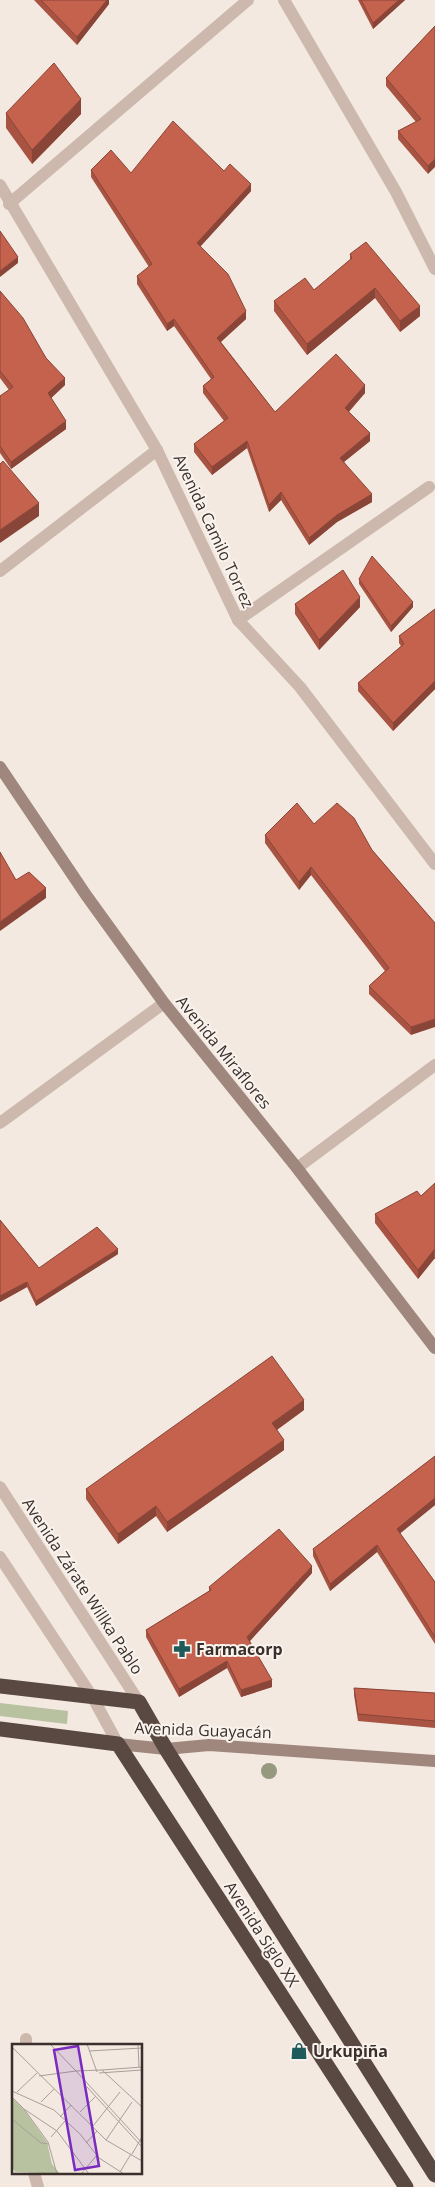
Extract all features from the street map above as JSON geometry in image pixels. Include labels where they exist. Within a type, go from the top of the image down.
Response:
[{"type":"highway","name":"Avenida Guayacán","points":[[0,1686],[140,1702]]},
{"type":"highway","name":"Avenida Siglo XX","points":[[140,1702],[166,1748],[435,2175]]},
{"type":"highway","name":"Avenida Guayacán","points":[[0,1729],[118,1744]]},
{"type":"highway","name":"Avenida Siglo XX","points":[[118,1744],[406,2187]]},
{"type":"street","points":[[9,204],[248,0]]},
{"type":"street","points":[[284,0],[396,192],[435,269]]},
{"type":"street","name":"Avenida Camilo Torrez","points":[[0,186],[157,450],[238,620],[300,687],[435,864]]},
{"type":"street","points":[[0,570],[157,450]]},
{"type":"street","points":[[238,620],[429,487]]},
{"type":"street","name":"Avenida Miraflores","points":[[0,767],[86,895],[164,1003],[297,1168],[435,1348]]},
{"type":"street","points":[[0,1123],[164,1003]]},
{"type":"street","points":[[297,1168],[435,1065]]},
{"type":"street","name":"Avenida Zárate Willka Pablo","points":[[0,1486],[140,1702]]},
{"type":"street","points":[[0,1556],[93,1698]]},
{"type":"street","name":"Avenida Siglo XX","points":[[93,1698],[118,1744]]},
{"type":"street","name":"Avenida Guayacán","points":[[118,1744],[166,1748],[209,1744],[435,1761]]},
{"type":"street","points":[[34,2174],[38,2187]]},
{"type":"green space","points":[[0,1703],[68,1711],[67,1724],[0,1716]]},
{"type":"building","points":[[41,0],[107,0],[77,37]]},
{"type":"building","points":[[361,0],[399,0],[373,23]]},
{"type":"building","points":[[435,26],[435,159],[428,166],[398,131],[421,119],[386,78]]},
{"type":"building","points":[[54,63],[81,99],[32,150],[6,113]]},
{"type":"building","points":[[173,121],[224,171],[230,164],[251,184],[197,243],[228,274],[246,311],[217,338],[275,412],[336,354],[365,385],[345,408],[370,433],[340,458],[372,494],[337,515],[309,538],[281,492],[269,505],[247,441],[212,467],[194,444],[228,418],[203,386],[214,377],[174,319],[167,324],[137,276],[152,264],[91,170],[111,150],[131,173]]},
{"type":"building","points":[[0,231],[18,257],[0,271]]},
{"type":"building","points":[[366,242],[420,306],[400,321],[375,288],[307,344],[274,301],[305,278],[314,290],[352,258],[350,254]]},
{"type":"building","points":[[0,291],[23,318],[46,358],[65,378],[48,393],[66,421],[11,462],[0,446],[0,396],[13,387],[0,371]]},
{"type":"building","points":[[3,461],[39,503],[0,530],[0,464]]},
{"type":"building","points":[[372,556],[413,602],[391,626],[359,579]]},
{"type":"building","points":[[343,570],[360,597],[319,640],[295,604]]},
{"type":"building","points":[[435,609],[435,681],[393,723],[358,683],[404,644],[399,636]]},
{"type":"building","points":[[297,803],[314,824],[337,803],[354,818],[372,850],[435,923],[435,1019],[411,1027],[369,986],[389,968],[311,867],[299,882],[265,835]]},
{"type":"building","points":[[0,852],[16,880],[29,872],[46,888],[0,922]]},
{"type":"building","points":[[435,1183],[435,1251],[418,1270],[375,1214],[417,1191],[421,1196]]},
{"type":"building","points":[[0,1220],[39,1268],[97,1227],[118,1249],[36,1301],[27,1282],[0,1296]]},
{"type":"building","points":[[272,1356],[304,1400],[272,1423],[284,1440],[167,1522],[156,1506],[118,1534],[86,1489]]},
{"type":"building","points":[[435,1456],[435,1498],[397,1529],[435,1582],[435,1637],[377,1545],[330,1584],[313,1549]]},
{"type":"building","points":[[279,1529],[312,1566],[247,1637],[272,1680],[241,1690],[227,1661],[179,1689],[146,1630],[211,1590],[209,1587]]},
{"type":"building","points":[[354,1688],[435,1693],[435,1721],[358,1714]]},
{"type":"place","name":"Farmacorp","points":[[182,1649]]},
{"type":"place","name":"Urkupiña","points":[[299,2051]]}]
